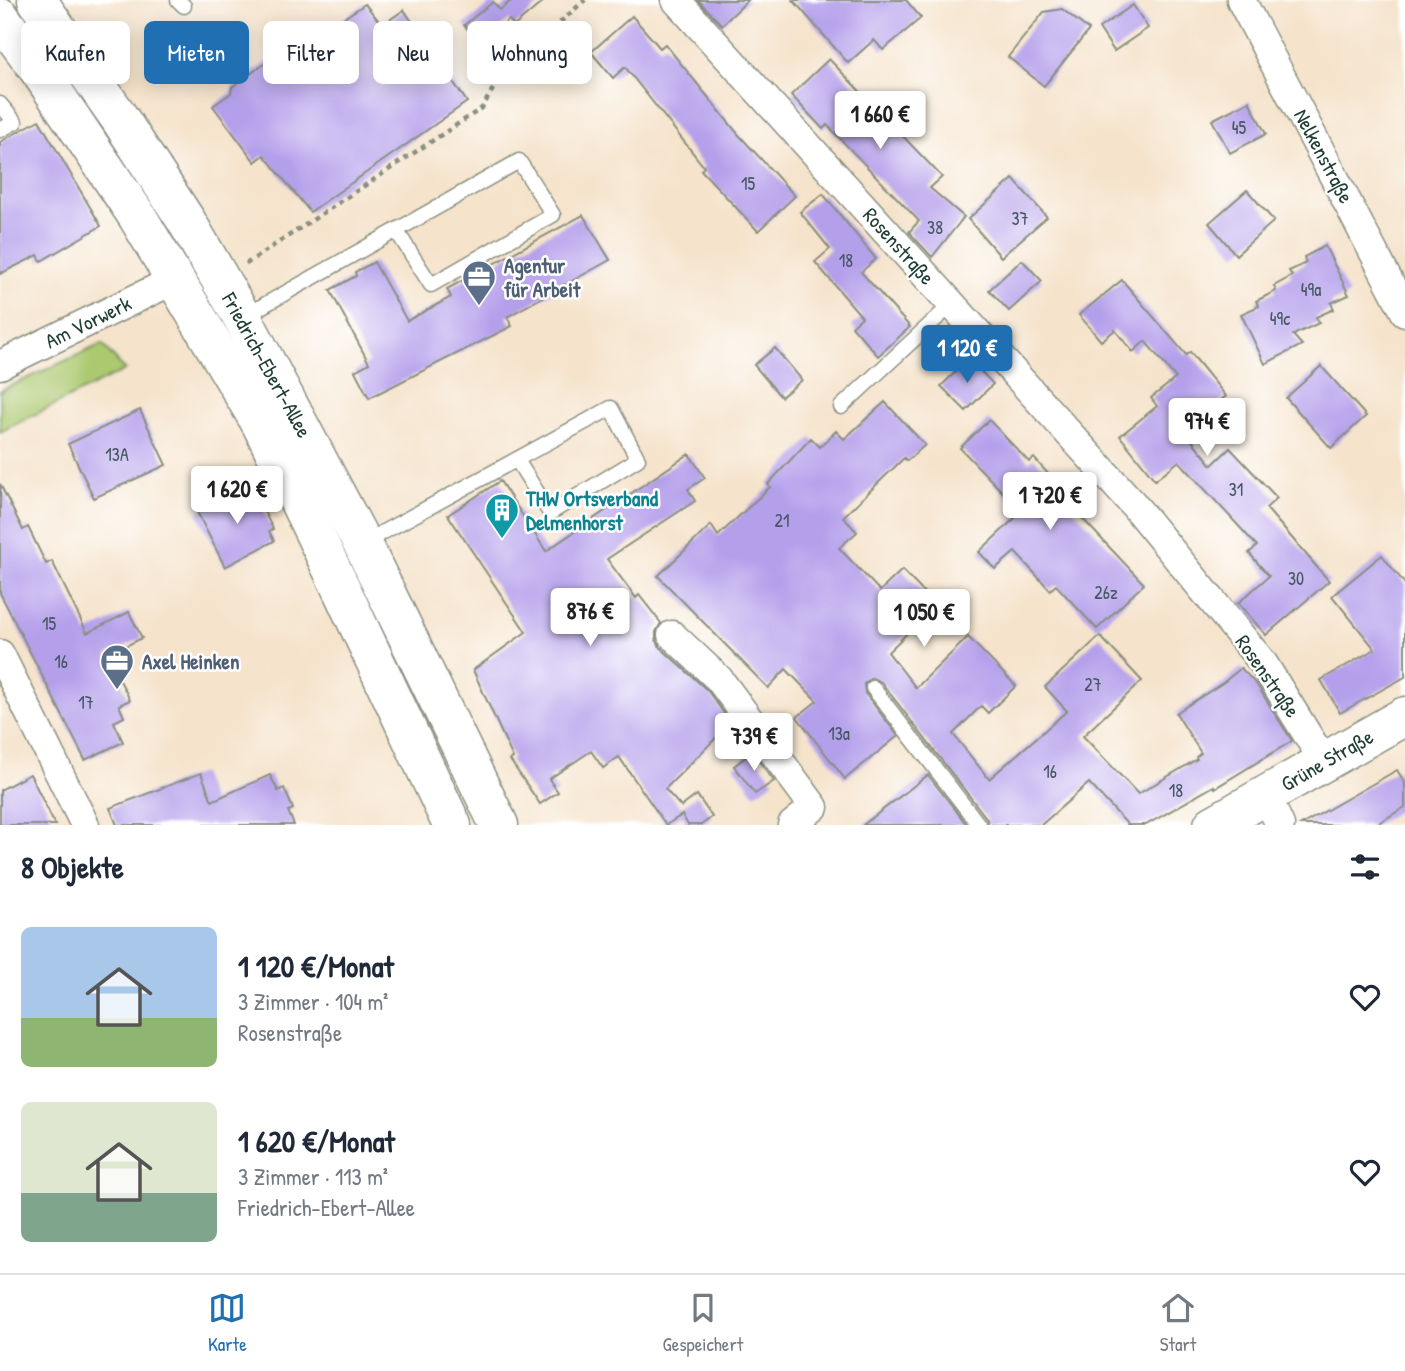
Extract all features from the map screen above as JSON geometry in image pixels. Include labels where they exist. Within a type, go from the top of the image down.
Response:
[{"type":"main road","name":"Friedrich-Ebert-Allee","points":[[37,0],[118,116],[187,222],[242,317],[362,543],[499,825]]},
{"type":"main road","name":"Friedrich-Ebert-Allee","points":[[0,18],[46,80],[176,279],[261,424],[452,825]]},
{"type":"main road","name":"Grüne Straße","points":[[1213,825],[1273,810],[1323,760],[1405,716]]},
{"type":"street","name":"Rosenstraße","points":[[676,0],[1133,504],[1263,663],[1323,760]]},
{"type":"street","name":"Nelkenstraße","points":[[1241,0],[1405,312]]},
{"type":"street","name":"Am Vorwerk","points":[[0,365],[176,279]]},
{"type":"street","points":[[672,635],[719,679],[814,807],[792,825]]},
{"type":"street","points":[[0,655],[85,825]]},
{"type":"lane","points":[[0,104],[15,122],[0,130]]},
{"type":"lane","points":[[242,317],[396,230],[519,161],[553,215],[431,285],[396,230]]},
{"type":"lane","points":[[841,407],[951,305]]},
{"type":"lane","points":[[362,543],[611,408],[639,459],[550,513],[517,460]]},
{"type":"lane","points":[[873,688],[979,825]]},
{"type":"path","points":[[221,281],[482,108],[501,75],[585,0]]},
{"type":"green space","points":[[102,344],[125,370],[0,432],[0,391]]},
{"type":"building","points":[[512,0],[545,0],[520,21],[469,21],[493,2],[500,10]]},
{"type":"building","points":[[698,0],[748,0],[722,25]]},
{"type":"building","points":[[793,0],[906,0],[921,18],[883,50],[874,40],[848,63]]},
{"type":"building","points":[[365,4],[379,21],[373,21],[373,84],[453,84],[453,82],[467,102],[310,212],[264,155],[255,162],[213,106],[231,93],[232,87],[236,84],[249,84],[249,75],[263,65],[263,84],[359,84],[359,21],[339,21]]},
{"type":"building","points":[[1133,5],[1148,28],[1114,51],[1099,28]]},
{"type":"building","points":[[1062,9],[1089,30],[1044,86],[1008,57],[1044,12]]},
{"type":"building","points":[[404,10],[412,21],[388,21]]},
{"type":"building","points":[[632,16],[660,48],[665,44],[738,134],[795,196],[758,231],[701,170],[704,167],[625,67],[613,78],[592,51]]},
{"type":"building","points":[[829,59],[942,177],[930,188],[964,217],[932,257],[909,232],[919,221],[827,125],[823,129],[791,95]]},
{"type":"building","points":[[1249,101],[1266,134],[1230,153],[1212,120]]},
{"type":"building","points":[[39,120],[101,226],[41,261],[38,255],[0,274],[0,142]]},
{"type":"building","points":[[1013,179],[1047,217],[1001,257],[968,219]]},
{"type":"building","points":[[1247,190],[1274,221],[1236,255],[1209,223]]},
{"type":"building","points":[[823,194],[876,259],[861,272],[910,327],[878,356],[852,326],[862,317],[815,262],[830,249],[800,212]]},
{"type":"building","name":"Agentur für Arbeit","points":[[583,215],[610,260],[507,317],[512,326],[369,398],[355,371],[369,363],[330,290],[356,276],[355,272],[374,262],[407,321],[451,297],[447,289]]},
{"type":"building","points":[[1325,246],[1349,295],[1331,303],[1334,309],[1316,317],[1319,323],[1293,335],[1302,345],[1265,364],[1241,314],[1259,306],[1256,301],[1276,291],[1274,286],[1292,276],[1289,271],[1306,263],[1304,257]]},
{"type":"building","points":[[1022,260],[1042,281],[1009,311],[989,290]]},
{"type":"building","points":[[1122,280],[1186,355],[1190,352],[1226,396],[1184,431],[1212,465],[1230,448],[1277,498],[1266,508],[1329,581],[1266,635],[1238,603],[1269,576],[1249,553],[1257,546],[1179,461],[1155,480],[1120,436],[1157,406],[1151,398],[1176,378],[1145,341],[1133,352],[1115,330],[1101,341],[1079,315]]},
{"type":"building","points":[[775,348],[802,380],[781,397],[754,365]]},
{"type":"building","points":[[969,359],[993,384],[966,411],[941,386]]},
{"type":"building","points":[[1321,366],[1366,416],[1331,448],[1286,398]]},
{"type":"building","points":[[885,402],[925,445],[907,461],[904,458],[843,517],[857,532],[839,548],[880,591],[902,570],[936,605],[888,652],[916,688],[968,637],[1016,686],[988,713],[981,706],[953,734],[989,779],[1067,711],[1045,687],[1100,636],[1142,681],[1083,736],[1138,794],[1197,759],[1201,753],[1176,713],[1241,668],[1257,685],[1292,741],[1215,788],[1214,786],[1146,825],[1128,825],[1089,783],[1041,825],[988,825],[987,819],[881,682],[872,678],[864,684],[865,693],[898,736],[845,779],[797,717],[817,701],[786,669],[768,688],[658,576],[711,525],[718,536],[770,487],[768,484],[811,438],[820,447],[836,431],[844,439]]},
{"type":"building","points":[[140,410],[166,465],[94,498],[68,444]]},
{"type":"building","points":[[989,420],[1029,462],[1034,458],[1068,496],[1064,499],[1144,584],[1097,629],[1056,585],[1050,590],[1015,552],[995,569],[979,552],[1015,518],[1008,511],[1015,505],[960,448]]},
{"type":"building","points":[[689,454],[705,478],[688,489],[695,501],[607,559],[636,598],[639,595],[661,623],[656,632],[660,647],[707,690],[731,723],[665,789],[681,807],[697,795],[712,817],[701,825],[688,825],[682,815],[666,825],[619,757],[603,768],[591,751],[549,779],[558,792],[540,804],[510,760],[513,758],[473,670],[526,632],[448,515],[500,481],[546,551]]},
{"type":"building","points":[[0,484],[23,530],[28,527],[46,564],[52,561],[87,633],[129,612],[142,638],[107,655],[130,700],[119,705],[124,717],[114,722],[123,742],[85,760],[0,593]]},
{"type":"building","points":[[247,486],[252,496],[255,494],[273,529],[269,531],[274,541],[225,567],[197,512]]},
{"type":"building","points":[[1382,555],[1405,584],[1405,677],[1340,713],[1321,680],[1375,649],[1332,596]]},
{"type":"building","points":[[752,752],[774,781],[755,794],[734,766]]},
{"type":"building","points":[[1397,770],[1405,783],[1405,807],[1375,825],[1301,825]]},
{"type":"building","points":[[201,773],[212,801],[270,775],[278,791],[284,788],[293,809],[288,811],[294,825],[117,825],[110,808]]},
{"type":"building","points":[[30,774],[55,825],[0,825],[0,790]]},
{"type":"building","points":[[928,775],[967,825],[863,825]]},
{"type":"place","name":"Agentur für Arbeit","points":[[479,307]]},
{"type":"place","name":"THW Ortsverband Delmenhorst","points":[[502,540]]},
{"type":"place","name":"Axel Heinken","points":[[117,691]]}]
